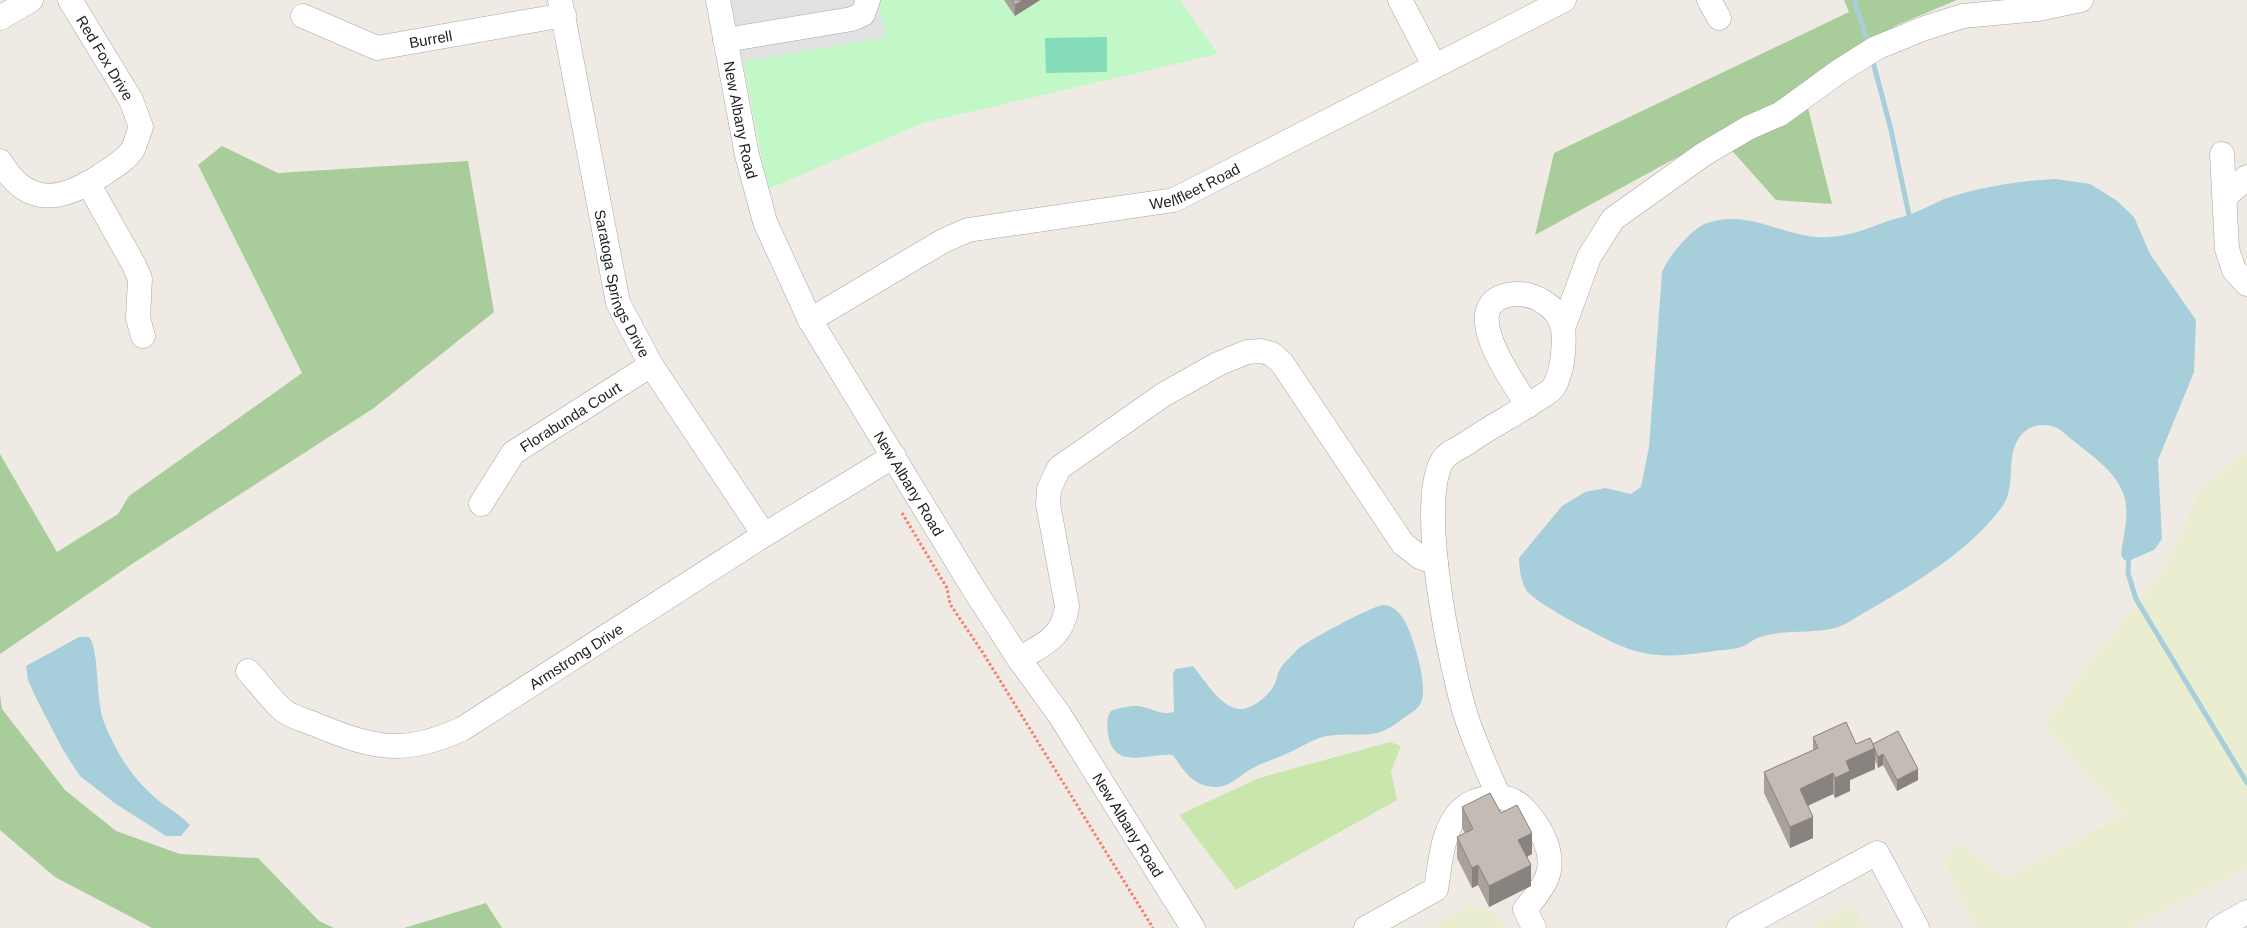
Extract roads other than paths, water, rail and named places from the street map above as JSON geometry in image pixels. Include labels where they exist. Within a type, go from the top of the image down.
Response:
[{"type":"street","points":[[0,18],[31,0]]},
{"type":"street","name":"Red Fox Drive","points":[[0,161],[8,175],[25,189],[45,197],[62,195],[88,183],[113,167],[132,149],[141,127],[131,100],[70,0]]},
{"type":"street","name":"New Albany Road","points":[[718,0],[747,155],[765,222],[810,320],[1019,659],[1059,714],[1193,928]]},
{"type":"street","points":[[725,40],[852,19],[864,14],[868,0]]},
{"type":"street","points":[[1400,0],[1434,65]]},
{"type":"street","name":"Wellfleet Road","points":[[810,320],[942,241],[968,230],[1174,200],[1564,0]]},
{"type":"street","points":[[1499,797],[1465,713],[1444,618],[1436,563],[1434,531],[1435,477],[1446,457],[1528,406],[1553,388],[1560,371],[1564,349],[1563,328],[1589,257],[1613,219],[1704,154],[1748,128],[1780,114],[1838,72],[1876,48],[1925,28],[1963,16],[2038,9],[2081,0]]},
{"type":"street","name":"Burrell","points":[[303,16],[377,48],[562,8]]},
{"type":"street","name":"Saratoga Springs Drive","points":[[562,8],[618,303],[651,365],[764,535]]},
{"type":"street","points":[[2222,154],[2227,249],[2234,270],[2247,284]]},
{"type":"street","points":[[2224,197],[2247,177]]},
{"type":"street","points":[[88,183],[134,265],[140,280],[138,318],[143,336]]},
{"type":"street","points":[[1528,406],[1488,336],[1485,320],[1492,304],[1506,295],[1524,294],[1544,302],[1556,314],[1563,328]]},
{"type":"street","points":[[1019,659],[1056,635],[1065,622],[1067,606],[1048,504],[1051,484],[1059,468],[1163,395],[1225,360],[1247,352],[1261,351],[1272,354],[1282,363],[1403,544],[1420,556],[1436,563]]},
{"type":"street","name":"Florabunda Court","points":[[481,504],[513,453],[651,365]]},
{"type":"street","name":"Armstrong Drive","points":[[248,671],[285,711],[348,738],[378,746],[408,747],[436,741],[462,729],[764,535],[894,456]]},
{"type":"street","points":[[1366,928],[1436,889],[1448,830],[1461,810],[1481,799],[1499,797],[1520,804],[1541,832],[1549,851],[1549,871],[1535,897],[1525,908],[1534,928]]},
{"type":"street","points":[[1739,928],[1877,854],[1917,928]]},
{"type":"street","points":[[2219,928],[2247,912]]},
{"type":"water","points":[[2056,179],[2090,184],[2116,200],[2134,217],[2150,254],[2196,320],[2194,372],[2158,460],[2162,539],[2154,550],[2128,561],[2124,560],[2121,555],[2126,526],[2126,503],[2115,478],[2102,464],[2062,431],[2054,427],[2042,425],[2031,427],[2020,437],[2012,456],[2007,498],[2002,507],[1974,538],[1923,577],[1839,627],[1826,630],[1769,635],[1757,638],[1744,646],[1733,649],[1658,655],[1632,650],[1603,638],[1554,611],[1526,590],[1519,566],[1519,558],[1562,506],[1585,492],[1605,488],[1631,494],[1641,487],[1649,447],[1662,273],[1674,252],[1694,231],[1707,223],[1723,219],[1739,219],[1813,237],[1836,236],[1889,221],[1944,199],[1972,191],[2027,181]]},
{"type":"water","points":[[1383,605],[1397,611],[1406,624],[1423,681],[1422,699],[1419,706],[1390,728],[1370,734],[1341,734],[1319,738],[1257,766],[1230,783],[1219,787],[1206,786],[1194,780],[1185,772],[1173,755],[1125,757],[1117,753],[1111,746],[1107,725],[1108,716],[1111,711],[1133,706],[1164,713],[1174,712],[1173,673],[1176,669],[1193,666],[1219,698],[1232,707],[1244,709],[1259,702],[1271,691],[1280,669],[1298,649],[1340,624]]},
{"type":"water","points":[[79,637],[89,637],[95,653],[101,712],[112,741],[128,768],[141,784],[154,797],[190,825],[181,836],[166,836],[116,804],[80,776],[63,750],[36,698],[28,680],[26,666]]},
{"type":"waterway","points":[[1854,0],[1869,45]]},
{"type":"waterway","points":[[1872,58],[1891,130],[1910,220]]},
{"type":"waterway","points":[[2129,554],[2128,573],[2136,599],[2247,783]]}]
